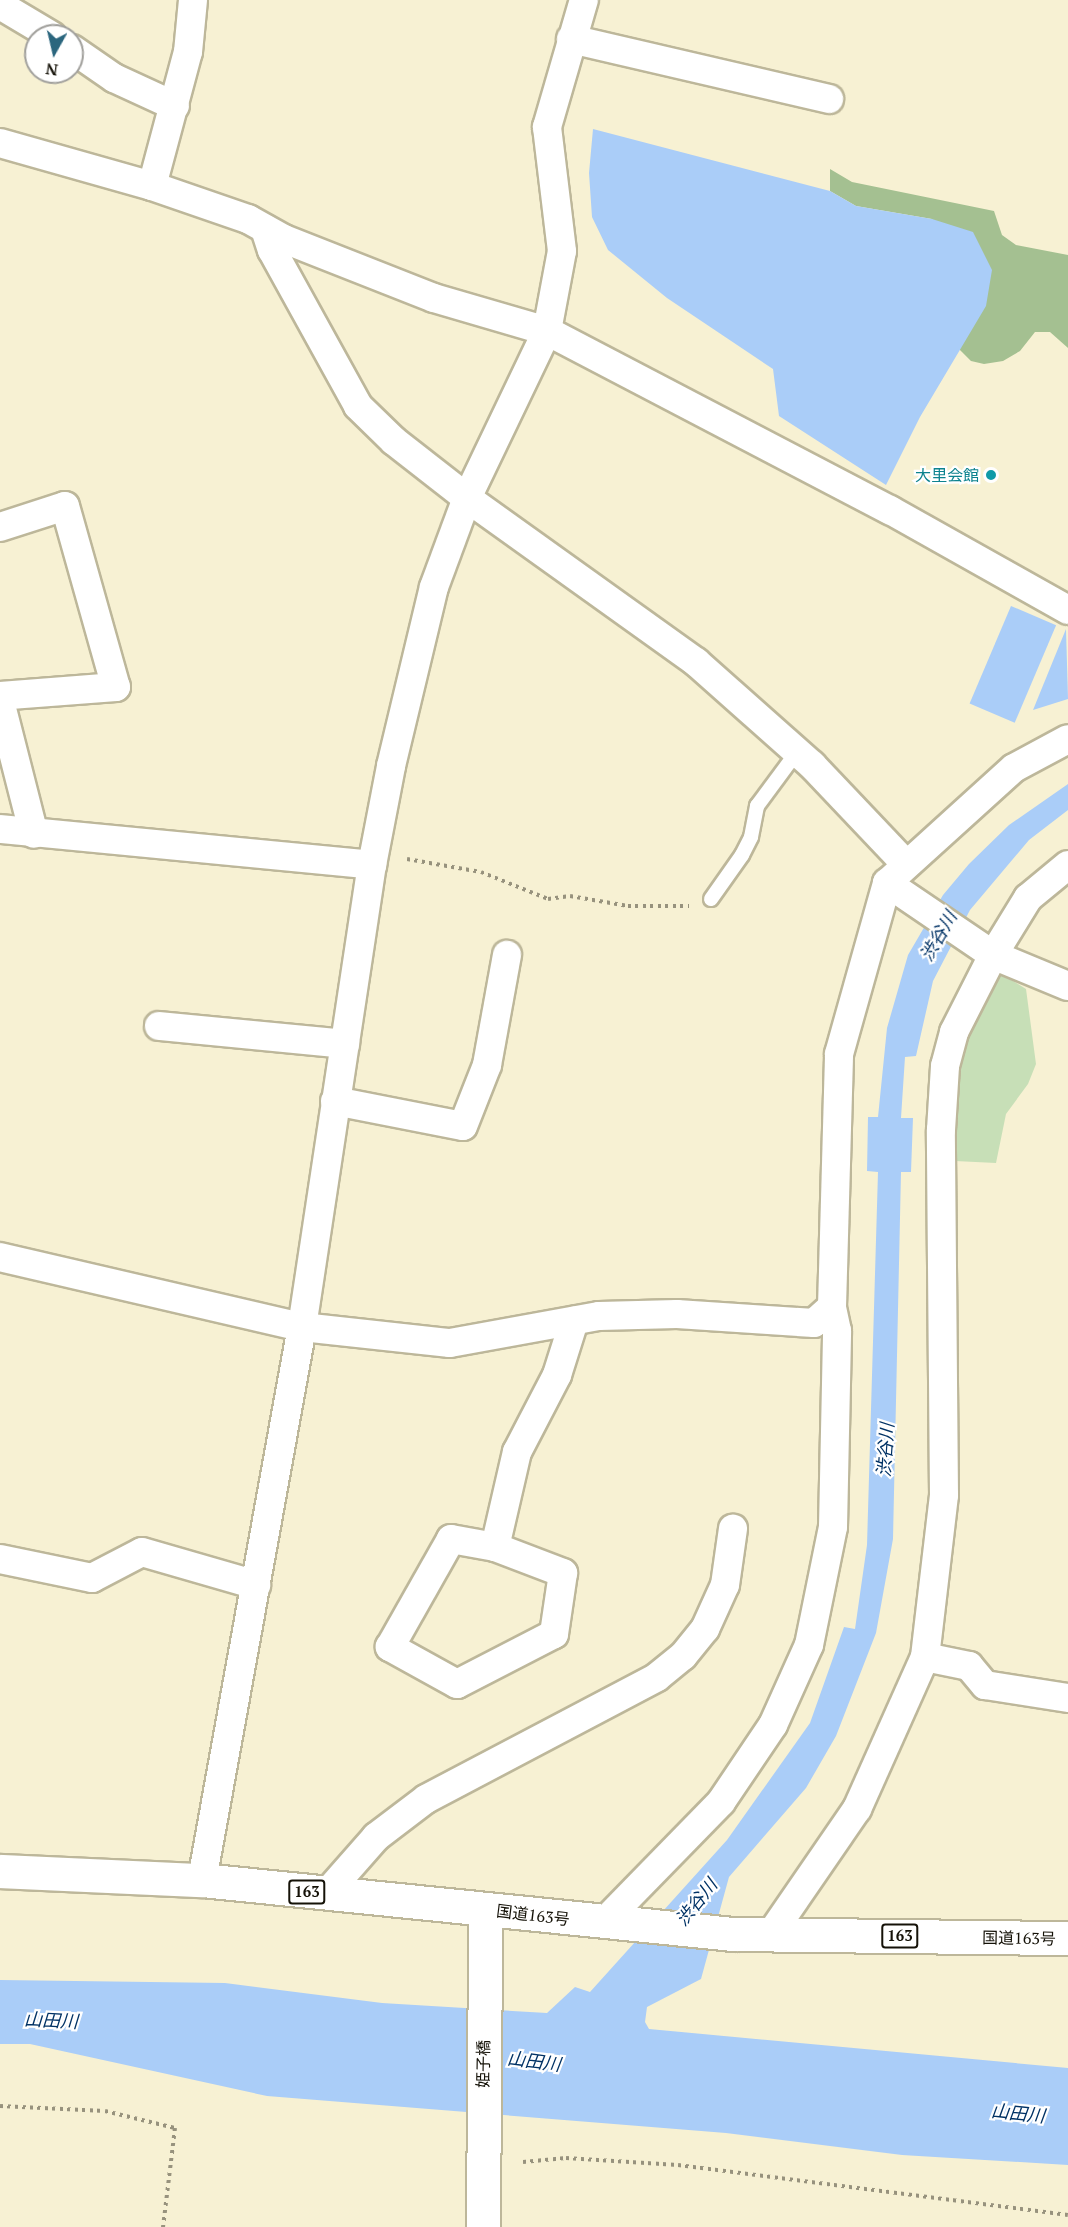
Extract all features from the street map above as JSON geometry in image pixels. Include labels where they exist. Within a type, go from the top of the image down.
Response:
[{"type":"main road","name":"国道163号","points":[[0,1871],[202,1881],[484,1909],[608,1924],[733,1934],[1068,1938]]},
{"type":"main road","name":"姫子橋","points":[[483,2227],[484,1909]]},
{"type":"street","points":[[152,186],[188,52],[193,0]]},
{"type":"street","points":[[202,1881],[302,1327],[373,859],[434,587],[468,498],[547,331],[562,251],[548,127],[571,39],[584,0]]},
{"type":"street","points":[[0,5],[32,24]]},
{"type":"street","points":[[571,39],[829,99]]},
{"type":"street","points":[[84,57],[114,78],[175,106]]},
{"type":"street","points":[[0,143],[152,186],[434,298],[547,331],[890,510],[1068,610]]},
{"type":"street","points":[[265,229],[272,250],[358,406],[394,441],[468,498],[696,662],[797,752],[899,880],[986,950],[1068,986]]},
{"type":"street","points":[[0,527],[65,506],[116,687],[0,696]]},
{"type":"street","points":[[0,701],[34,834]]},
{"type":"street","points":[[608,1924],[721,1802],[773,1725],[809,1645],[833,1527],[837,1331],[832,1307],[839,1054],[899,880],[1014,768],[1068,739]]},
{"type":"street","points":[[0,829],[34,834],[373,859]]},
{"type":"street","points":[[771,1934],[857,1809],[925,1657],[944,1495],[941,1130],[945,1066],[954,1032],[986,950],[1028,898],[1068,865]]},
{"type":"street","points":[[335,1101],[463,1126],[487,1065],[507,955]]},
{"type":"street","points":[[159,1026],[345,1044]]},
{"type":"street","points":[[0,1257],[302,1327],[450,1343],[574,1321],[677,1314],[814,1323],[832,1307]]},
{"type":"street","points":[[495,1547],[517,1452],[557,1375],[574,1321]]},
{"type":"street","points":[[326,1894],[376,1838],[426,1799],[657,1677],[684,1656],[705,1629],[725,1585],[733,1529]]},
{"type":"street","points":[[451,1539],[495,1547],[563,1573],[554,1634],[456,1684],[390,1647],[451,1539]]},
{"type":"street","points":[[0,1559],[92,1578],[142,1552],[256,1585]]},
{"type":"street","points":[[925,1657],[969,1666],[985,1685],[1068,1698]]},
{"type":"lane","points":[[711,899],[742,855],[757,806],[797,752]]},
{"type":"path","points":[[373,859],[481,872],[548,899],[570,896],[628,906],[674,907],[707,904],[711,899]]},
{"type":"path","points":[[0,2106],[105,2111],[175,2128],[163,2227]]},
{"type":"path","points":[[523,2162],[566,2158],[678,2165],[1068,2215]]},
{"type":"green space","points":[[830,169],[852,182],[994,211],[1002,235],[1016,245],[1068,255],[1068,348],[1050,332],[1035,332],[1020,351],[1003,361],[984,364],[971,361],[959,349],[985,306],[932,219],[856,206],[830,191]]},
{"type":"green space","points":[[992,968],[1026,989],[1036,1064],[1028,1084],[1006,1114],[996,1163],[955,1161],[959,1038]]},
{"type":"water","points":[[593,129],[830,191],[856,206],[932,219],[973,232],[992,270],[986,306],[920,417],[886,485],[779,416],[773,369],[667,298],[608,250],[592,217],[589,173]]},
{"type":"water","points":[[1011,606],[1056,625],[1015,723],[970,704]]},
{"type":"water","points":[[1066,629],[1068,699],[1033,710]]},
{"type":"water","points":[[1068,784],[1068,810],[1029,840],[970,910],[933,981],[916,1056],[905,1057],[901,1118],[913,1118],[911,1172],[901,1172],[893,1539],[876,1633],[836,1736],[806,1788],[729,1877],[701,1979],[647,2007],[645,2022],[649,2029],[1068,2068],[1068,2165],[902,2155],[726,2133],[267,2096],[30,2044],[0,2044],[0,1980],[225,1983],[382,2003],[547,2013],[575,1987],[590,1992],[727,1840],[810,1723],[844,1627],[855,1629],[867,1545],[878,1172],[867,1171],[868,1117],[878,1117],[887,1028],[908,955],[943,895],[969,864],[1009,825]]},
{"type":"place","name":"大里会館","points":[[991,475]]},
{"type":"water label","name":"渋谷川","points":[[938,936]]},
{"type":"water label","name":"渋谷川","points":[[885,1450]]},
{"type":"water label","name":"渋谷川","points":[[696,1902]]},
{"type":"water label","name":"山田川","points":[[51,2020]]},
{"type":"water label","name":"山田川","points":[[534,2061]]},
{"type":"water label","name":"山田川","points":[[1018,2113]]}]
